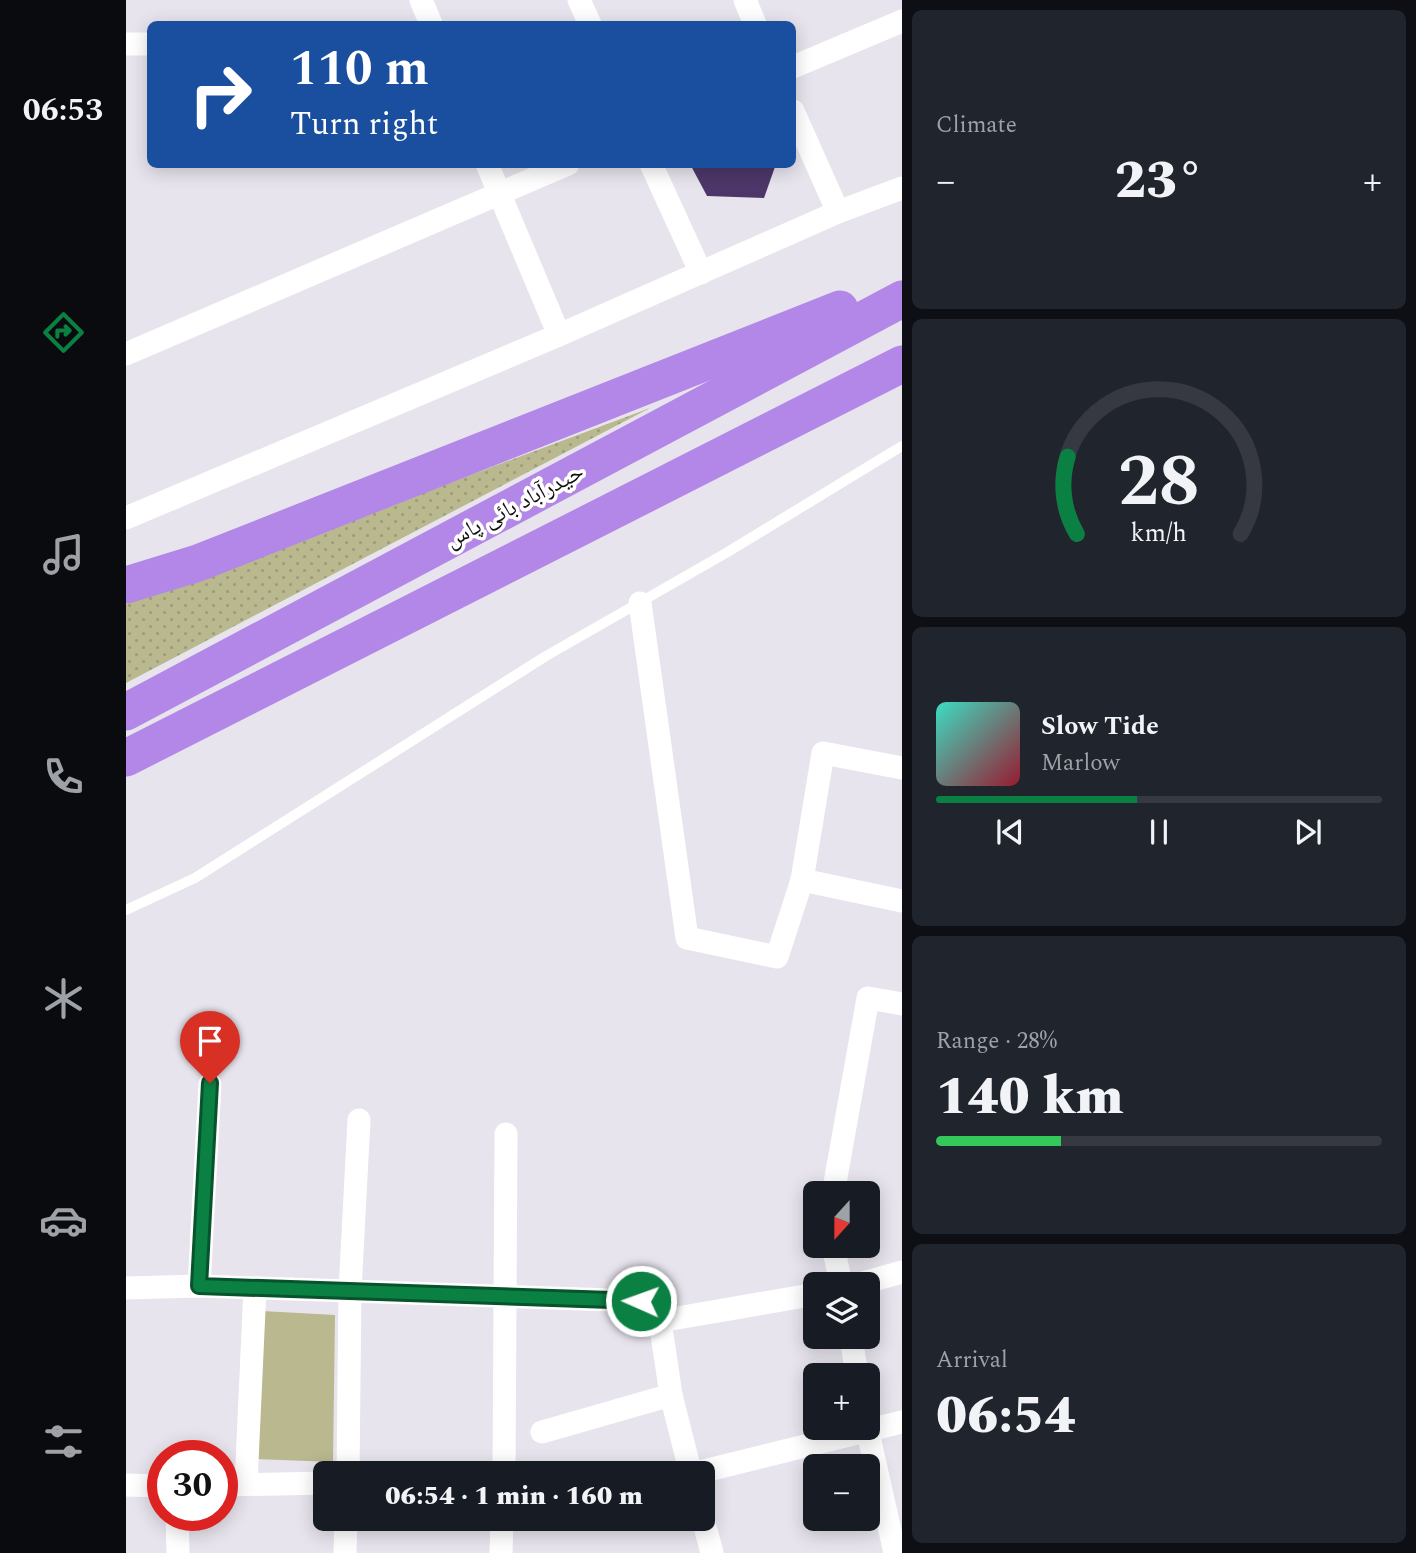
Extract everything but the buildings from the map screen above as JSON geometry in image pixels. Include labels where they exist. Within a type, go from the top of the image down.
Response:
[{"type":"highway","points":[[126,586],[198,563],[901,285]]},
{"type":"highway","name":"حیدرآباد بائی پاس","points":[[126,712],[901,299]]},
{"type":"highway","points":[[126,758],[901,364]]},
{"type":"street","points":[[421,0],[430,21]]},
{"type":"street","points":[[579,0],[589,21]]},
{"type":"street","points":[[745,0],[754,21]]},
{"type":"street","points":[[796,67],[901,21]]},
{"type":"street","points":[[126,44],[147,44]]},
{"type":"street","points":[[796,118],[838,212]]},
{"type":"street","points":[[489,168],[559,335]]},
{"type":"street","points":[[126,354],[559,168]]},
{"type":"street","points":[[653,168],[701,273]]},
{"type":"street","points":[[126,518],[559,335],[838,212],[901,188]]},
{"type":"street","points":[[640,603],[687,937],[777,957],[802,880],[823,753],[901,768]]},
{"type":"street","points":[[802,880],[901,901]]},
{"type":"street","points":[[835,1181],[868,998],[901,1004]]},
{"type":"street","points":[[199,1286],[210,1083]]},
{"type":"street","points":[[348,1461],[350,1291],[359,1120]]},
{"type":"street","points":[[504,1461],[506,1135]]},
{"type":"street","points":[[880,1278],[901,1272]]},
{"type":"street","points":[[126,1288],[199,1286],[641,1301],[660,1321],[671,1395],[689,1461]]},
{"type":"street","points":[[246,1484],[255,1288]]},
{"type":"street","points":[[660,1321],[803,1296]]},
{"type":"street","points":[[542,1432],[671,1395]]},
{"type":"street","points":[[880,1426],[901,1422]]},
{"type":"street","points":[[715,1468],[824,1440]]},
{"type":"street","points":[[869,1440],[895,1553]]},
{"type":"street","points":[[238,1484],[313,1483]]},
{"type":"street","points":[[126,1485],[147,1486]]},
{"type":"street","points":[[177,1531],[178,1553]]},
{"type":"street","points":[[345,1553],[346,1531]]},
{"type":"street","points":[[501,1553],[502,1531]]},
{"type":"street","points":[[706,1531],[712,1553]]},
{"type":"lane","points":[[126,910],[195,878],[546,656],[640,603],[901,446]]},
{"type":"green space","points":[[650,408],[126,683],[126,604]]},
{"type":"green space","points":[[262,1311],[335,1315],[333,1461],[255,1459]]},
{"type":"route","points":[[210,1083],[199,1286],[641,1301]]}]
